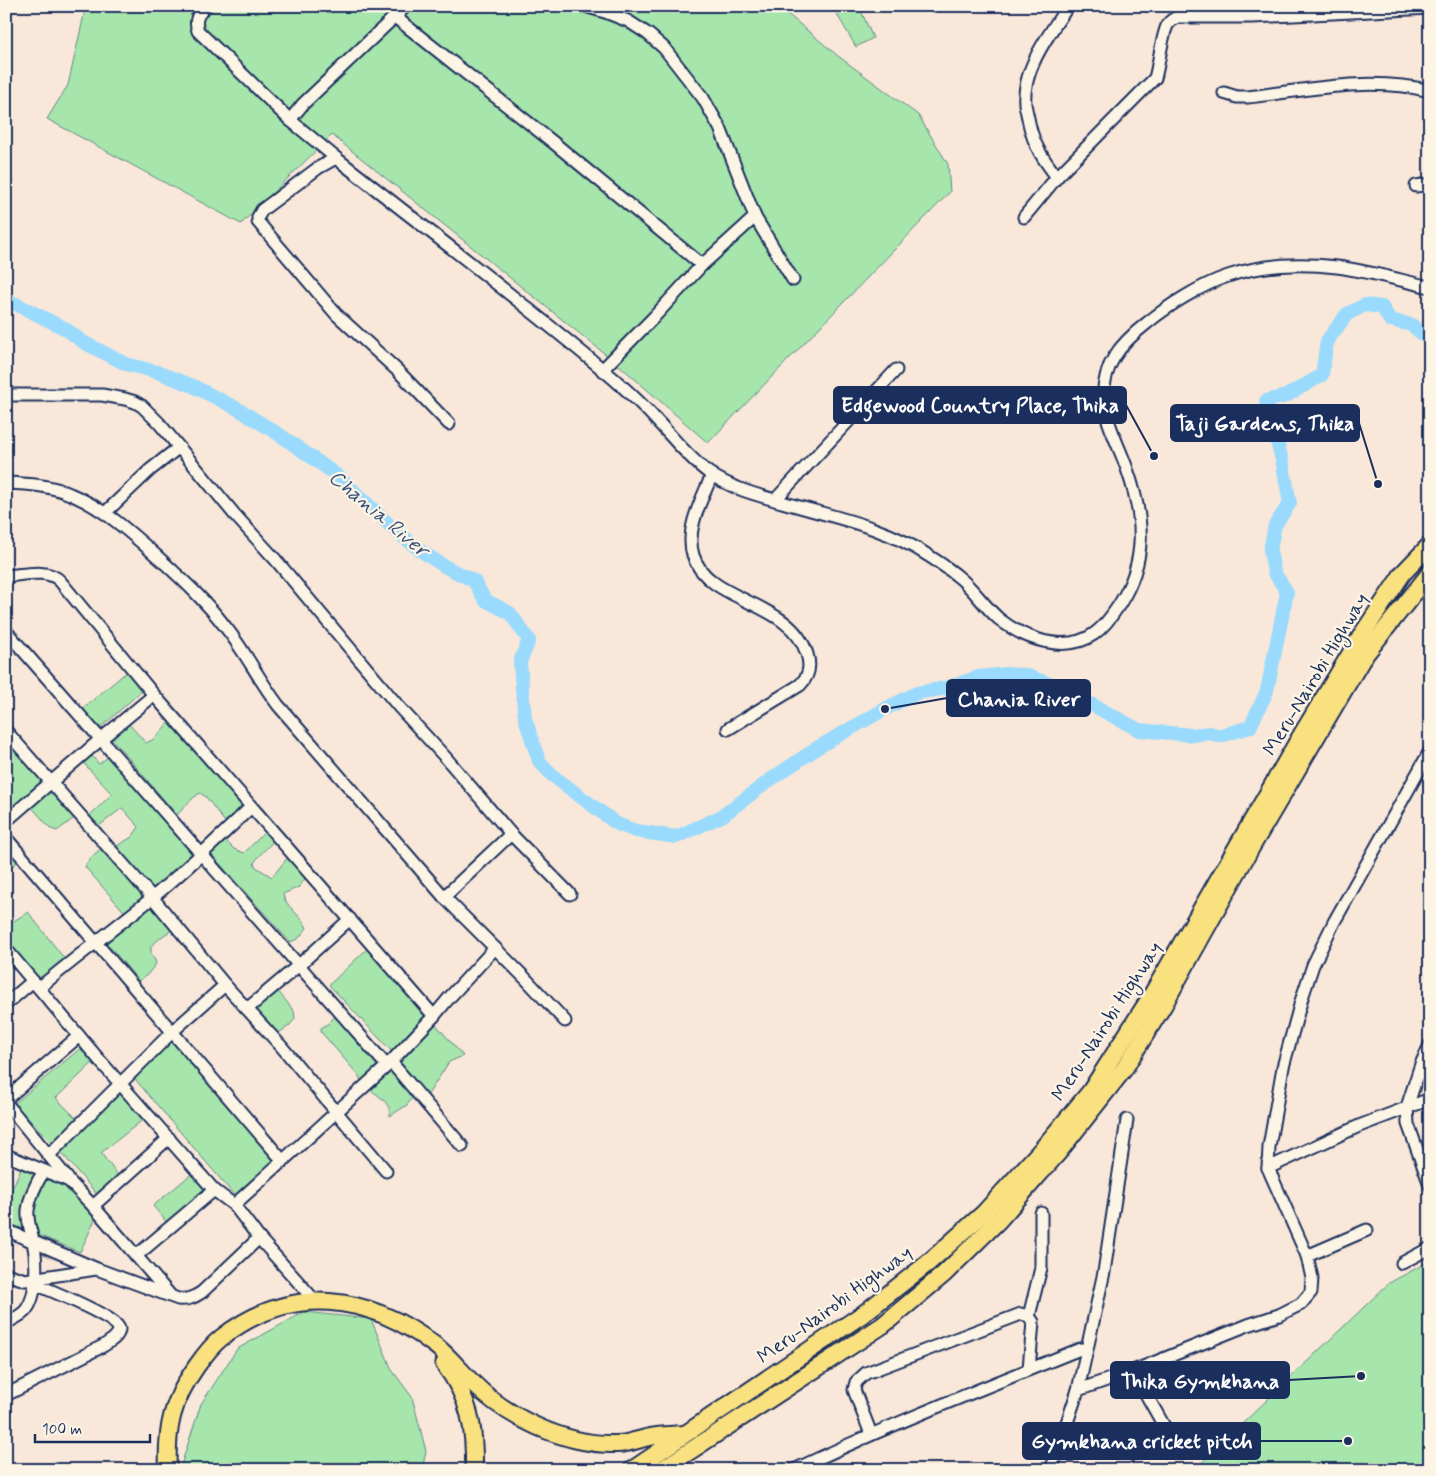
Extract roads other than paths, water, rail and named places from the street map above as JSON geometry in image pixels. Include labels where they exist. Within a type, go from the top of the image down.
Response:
[{"type":"highway","name":"Meru-Nairobi Highway","points":[[632,1470],[863,1314],[928,1263],[984,1213],[1049,1141],[1090,1092],[1150,998],[1363,632],[1403,572],[1430,545]]},
{"type":"highway","name":"Meru-Nairobi Highway","points":[[661,1470],[883,1325],[944,1274],[999,1220],[1057,1154],[1124,1069],[1163,1006],[1252,846],[1364,656],[1430,573]]},
{"type":"highway","points":[[168,1470],[167,1453],[173,1409],[185,1383],[216,1342],[233,1329],[273,1309],[295,1303],[339,1303],[362,1307],[383,1314],[413,1330],[438,1347],[476,1386],[506,1409],[536,1426],[572,1439],[604,1444],[618,1444],[650,1437],[686,1434]]},
{"type":"highway","points":[[413,1330],[445,1365],[463,1396],[472,1420],[475,1445],[474,1470]]},
{"type":"street","points":[[206,6],[197,16],[198,31],[290,120],[550,326],[641,404],[685,452],[712,475],[734,487],[892,534],[929,555],[961,579],[998,618],[1020,633],[1045,642],[1070,643],[1090,637],[1108,622],[1128,592],[1138,566],[1141,540],[1138,508],[1129,472],[1104,405],[1105,379],[1109,366],[1127,338],[1158,314],[1201,288],[1227,276],[1257,269],[1296,264],[1338,267],[1430,287]]},
{"type":"street","points":[[290,120],[303,104],[406,6]]},
{"type":"street","points":[[585,6],[628,22],[648,34],[664,48],[704,98],[720,128],[755,217],[793,280]]},
{"type":"street","points":[[1058,177],[1042,158],[1032,136],[1025,104],[1026,86],[1034,62],[1046,39],[1068,6]]},
{"type":"street","points":[[1024,217],[1058,177],[1155,78],[1167,26],[1171,19],[1254,12],[1430,8]]},
{"type":"street","points":[[395,17],[562,149],[702,265]]},
{"type":"street","points":[[1224,93],[1236,97],[1248,97],[1355,84],[1401,85],[1430,91]]},
{"type":"street","points":[[336,158],[318,168],[262,210],[258,217],[258,222],[336,314],[398,371],[449,424]]},
{"type":"street","points":[[1416,186],[1430,184]]},
{"type":"street","points":[[602,370],[654,318],[702,265],[755,217]]},
{"type":"street","points":[[774,500],[896,370]]},
{"type":"street","points":[[6,395],[102,395],[135,402],[148,412],[399,707],[446,758],[511,834],[570,894]]},
{"type":"street","points":[[106,512],[150,470],[178,448]]},
{"type":"street","points":[[712,475],[697,510],[691,532],[693,554],[697,565],[706,576],[719,585],[788,624],[804,644],[810,661],[808,675],[800,685],[728,729]]},
{"type":"street","points":[[6,483],[28,484],[68,493],[106,512],[178,575],[210,607],[228,630],[264,687],[278,704],[444,897],[565,1021]]},
{"type":"street","points":[[6,576],[49,574],[56,576],[154,695],[434,1016]]},
{"type":"street","points":[[6,631],[299,965],[462,1146]]},
{"type":"street","points":[[6,822],[154,695]]},
{"type":"street","points":[[6,731],[152,898],[224,985],[281,1046],[386,1171]]},
{"type":"street","points":[[1078,1390],[1279,1315],[1300,1304],[1311,1292],[1312,1278],[1307,1256],[1268,1168],[1268,1147],[1283,1068],[1302,998],[1313,966],[1334,922],[1430,751]]},
{"type":"street","points":[[6,1004],[36,985],[152,898],[202,855],[251,807]]},
{"type":"street","points":[[444,897],[511,834]]},
{"type":"street","points":[[6,838],[283,1161]]},
{"type":"street","points":[[247,1009],[350,919]]},
{"type":"street","points":[[234,1205],[389,1064],[495,948]]},
{"type":"street","points":[[6,949],[168,1138],[214,1190],[234,1205],[259,1238],[316,1302]]},
{"type":"street","points":[[48,1155],[173,1032],[224,985]]},
{"type":"street","points":[[6,1099],[79,1036]]},
{"type":"street","points":[[1430,1045],[1421,1064],[1408,1107],[1408,1124],[1430,1185]]},
{"type":"street","points":[[1268,1168],[1359,1126],[1430,1099]]},
{"type":"street","points":[[6,1103],[69,1181],[171,1296]]},
{"type":"street","points":[[1051,1470],[1078,1390],[1104,1272],[1126,1120]]},
{"type":"street","points":[[93,1206],[168,1138]]},
{"type":"street","points":[[6,1154],[69,1181]]},
{"type":"street","points":[[6,1322],[25,1311],[29,1306],[35,1281],[34,1242],[28,1225],[28,1209],[33,1191],[44,1171]]},
{"type":"street","points":[[136,1256],[214,1190]]},
{"type":"street","points":[[1028,1369],[1032,1322],[1029,1316],[1041,1268],[1041,1214]]},
{"type":"street","points":[[6,1230],[97,1268],[186,1300],[192,1298],[228,1268],[259,1238]]},
{"type":"street","points":[[1307,1256],[1368,1230]]},
{"type":"street","points":[[1402,1263],[1430,1248]]},
{"type":"street","points":[[6,1274],[20,1280],[35,1281],[97,1268]]},
{"type":"street","points":[[6,1396],[104,1346],[118,1334],[119,1330],[116,1323],[35,1281]]},
{"type":"street","points":[[871,1434],[854,1390],[856,1382],[861,1376],[1021,1314],[1029,1316]]},
{"type":"street","points":[[794,1470],[871,1434],[1028,1369],[1080,1349],[1086,1350]]},
{"type":"street","points":[[1133,1371],[1173,1442]]},
{"type":"waterway","name":"Chania River","points":[[6,301],[14,303],[66,329],[83,342],[126,364],[157,372],[193,386],[238,409],[280,435],[338,476],[397,532],[421,551],[444,566],[474,581],[485,600],[510,613],[529,640],[520,662],[522,688],[525,718],[539,761],[553,776],[617,824],[636,831],[676,837],[722,816],[820,746],[885,709],[917,693],[946,688],[979,677],[1007,674],[1025,675],[1061,688],[1139,730],[1192,735],[1210,733],[1220,736],[1250,727],[1267,691],[1287,592],[1274,572],[1270,550],[1275,525],[1290,503],[1282,460],[1266,401],[1286,396],[1322,375],[1327,341],[1347,314],[1365,305],[1382,307],[1390,320],[1412,325],[1430,341]]},
{"type":"place","name":"Edgewood Country Place, Thika","points":[[1154,456]]},
{"type":"place","name":"Taji Gardens, Thika","points":[[1378,484]]},
{"type":"place","name":"Chania River","points":[[885,709]]},
{"type":"place","name":"Thika Gymkhana","points":[[1361,1376]]},
{"type":"place","name":"Gymkhana cricket pitch","points":[[1348,1441]]}]
